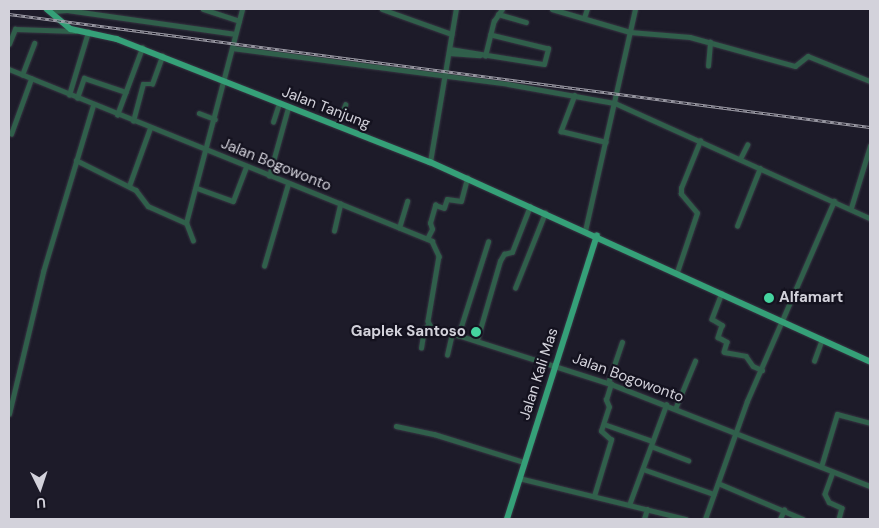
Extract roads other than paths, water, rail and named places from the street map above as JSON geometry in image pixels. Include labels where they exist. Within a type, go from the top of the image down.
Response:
[{"type":"main road","name":"Jalan Tanjung","points":[[49,10],[67,27],[142,48],[288,108],[337,125],[430,162],[723,292],[870,362]]},
{"type":"main road","name":"Jalan Kali Mas","points":[[506,519],[597,236]]},
{"type":"street","points":[[203,9],[239,21]]},
{"type":"street","name":"Jalan Bogowonto","points":[[207,151],[242,9]]},
{"type":"street","points":[[382,9],[397,11],[452,34]]},
{"type":"street","points":[[430,162],[456,9]]},
{"type":"street","points":[[485,56],[498,14],[502,9]]},
{"type":"street","points":[[552,9],[630,32],[680,35],[794,66],[808,56],[870,81]]},
{"type":"street","points":[[584,18],[587,9]]},
{"type":"street","points":[[585,231],[635,9]]},
{"type":"street","points":[[49,10],[74,10],[235,34]]},
{"type":"street","points":[[498,14],[526,22]]},
{"type":"street","points":[[9,44],[15,29],[75,30]]},
{"type":"street","points":[[69,95],[88,32]]},
{"type":"street","points":[[449,51],[540,66],[544,64],[548,53],[546,49],[491,35]]},
{"type":"street","points":[[708,66],[710,42]]},
{"type":"street","points":[[22,75],[34,43]]},
{"type":"street","points":[[117,115],[142,48]]},
{"type":"street","points":[[232,48],[446,76],[575,95],[615,103],[870,218]]},
{"type":"street","points":[[133,121],[143,84],[152,84],[162,56]]},
{"type":"street","name":"Jalan Bogowonto","points":[[9,70],[427,239]]},
{"type":"street","points":[[77,98],[84,78],[126,92]]},
{"type":"street","points":[[11,134],[31,79]]},
{"type":"street","points":[[575,95],[561,131],[606,142]]},
{"type":"street","points":[[273,122],[279,104]]},
{"type":"street","points":[[9,414],[36,299],[93,105]]},
{"type":"street","points":[[337,125],[345,105]]},
{"type":"street","points":[[270,176],[288,108]]},
{"type":"street","points":[[199,113],[215,119]]},
{"type":"street","points":[[129,186],[150,128]]},
{"type":"street","points":[[677,272],[697,213],[681,194],[681,188],[700,141]]},
{"type":"street","points":[[740,159],[747,145]]},
{"type":"street","points":[[851,208],[870,146]]},
{"type":"street","points":[[193,242],[186,223],[207,151]]},
{"type":"street","points":[[76,160],[129,186],[148,206],[186,223]]},
{"type":"street","points":[[197,188],[233,201],[246,167]]},
{"type":"street","points":[[737,226],[760,168]]},
{"type":"street","points":[[421,348],[424,329],[428,324],[439,256],[437,246],[427,239],[432,229],[430,223],[435,205],[444,208],[451,199],[461,201],[467,178]]},
{"type":"street","points":[[264,266],[288,184]]},
{"type":"street","points":[[399,228],[407,201]]},
{"type":"street","points":[[705,519],[735,432],[834,201]]},
{"type":"street","points":[[334,231],[340,204]]},
{"type":"street","points":[[477,340],[500,261],[504,254],[512,252],[530,206]]},
{"type":"street","points":[[515,288],[545,213]]},
{"type":"street","points":[[458,336],[488,242]]},
{"type":"street","points":[[723,292],[712,319],[722,325],[718,338],[726,342],[724,352],[746,356],[753,366],[762,370]]},
{"type":"street","name":"Jalan Bogowonto","points":[[428,324],[458,336],[477,340],[610,384],[870,486]]},
{"type":"street","points":[[447,355],[452,334]]},
{"type":"street","points":[[814,361],[822,339]]},
{"type":"street","points":[[594,496],[610,440],[601,431],[604,424],[610,384],[622,342]]},
{"type":"street","points":[[675,409],[694,361]]},
{"type":"street","points":[[629,505],[666,405]]},
{"type":"street","points":[[821,467],[837,414],[870,423]]},
{"type":"street","points":[[604,424],[688,460]]},
{"type":"street","points":[[396,426],[434,434],[524,462]]},
{"type":"street","points":[[643,469],[714,494]]},
{"type":"street","points":[[833,472],[826,494],[829,502],[842,508],[839,519]]},
{"type":"street","points":[[519,478],[686,519]]},
{"type":"street","points":[[718,483],[804,519]]},
{"type":"street","points":[[644,519],[647,510]]},
{"type":"street","points":[[780,519],[784,510]]},
{"type":"railway","points":[[9,14],[870,127]]},
{"type":"place","name":"Alfamart","points":[[769,298]]},
{"type":"place","name":"Gaplek Santoso","points":[[476,332]]}]
